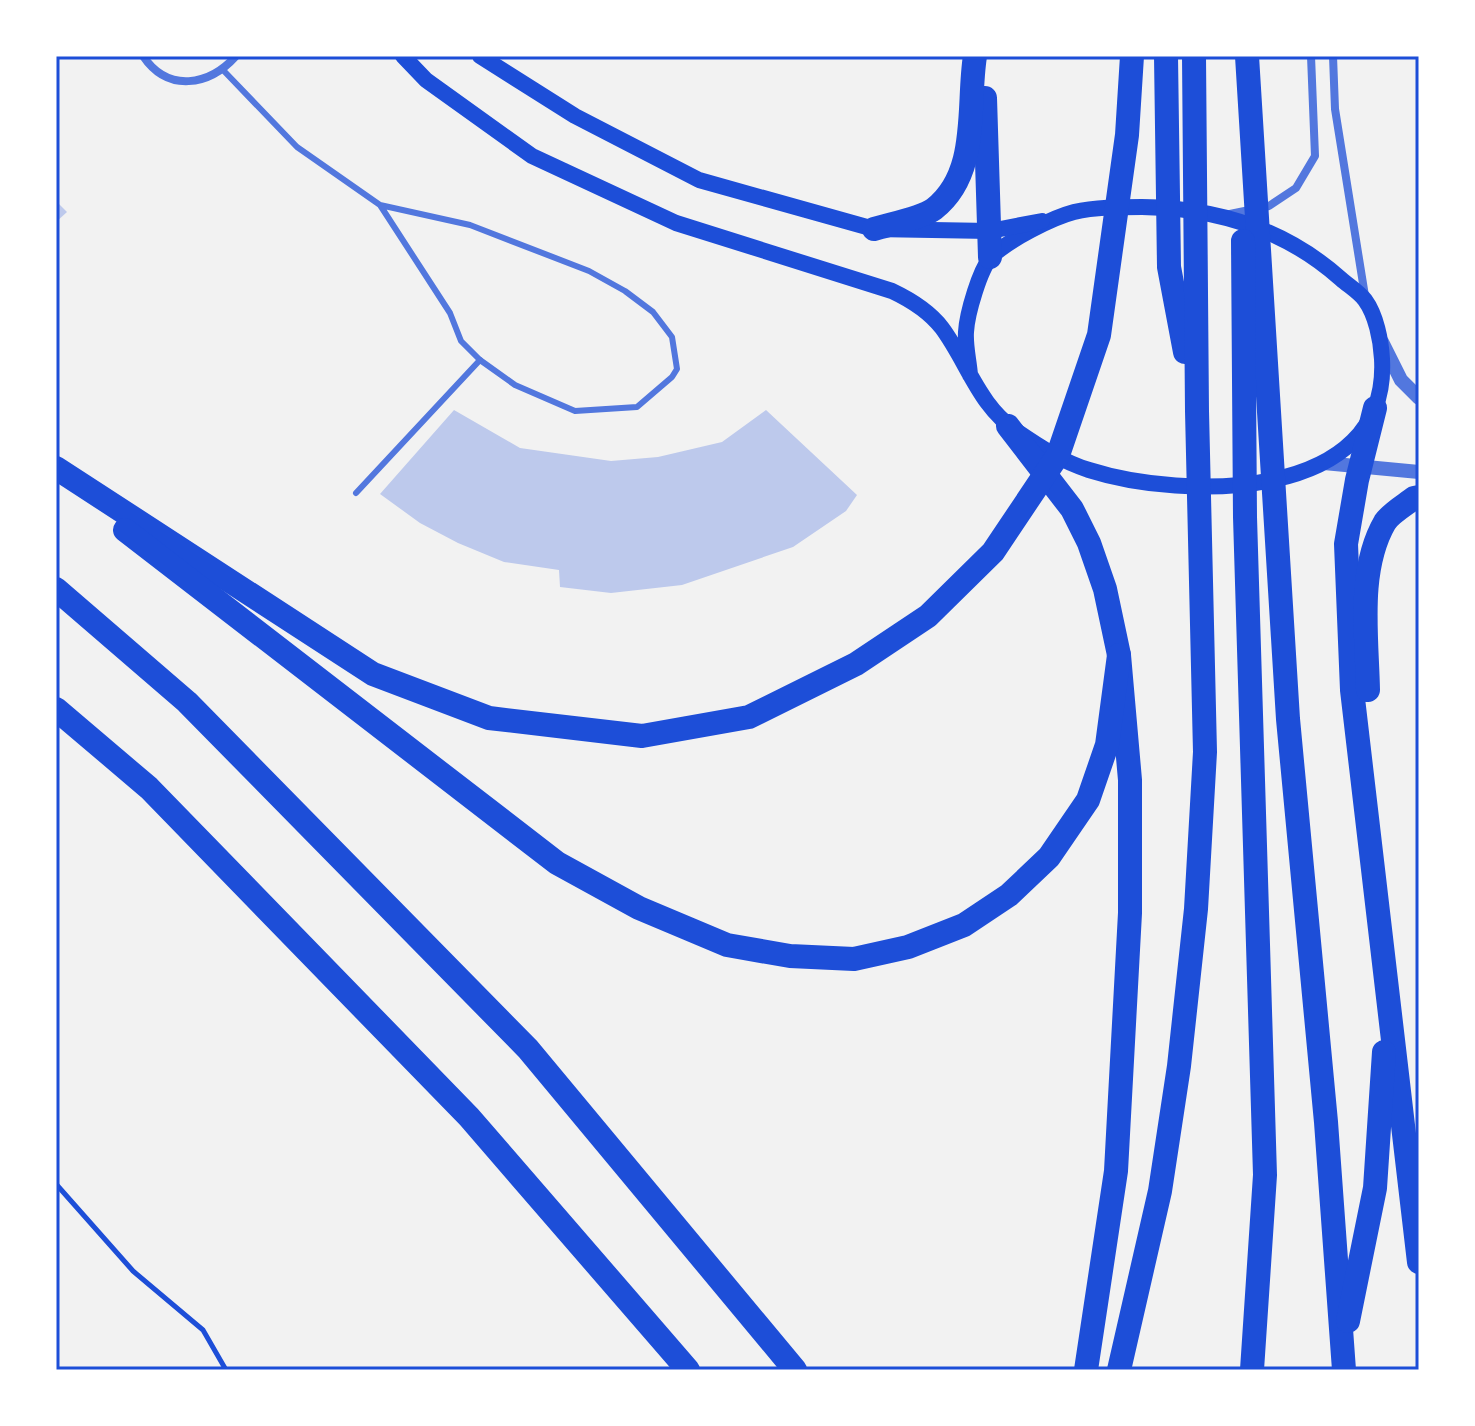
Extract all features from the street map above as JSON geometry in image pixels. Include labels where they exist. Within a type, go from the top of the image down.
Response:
[{"type":"highway","points":[[874,229],[932,210],[961,171],[968,144],[975,56]]},
{"type":"highway","points":[[986,56],[984,90],[990,257]]},
{"type":"highway","points":[[56,468],[373,674],[489,718],[642,736],[749,717],[856,664],[928,616],[993,552],[1058,455],[1099,335],[1127,135],[1132,56]]},
{"type":"highway","points":[[1166,56],[1169,267],[1197,411]]},
{"type":"highway","points":[[1119,1370],[1160,1191],[1179,1066],[1196,909],[1205,752],[1197,411],[1194,56]]},
{"type":"highway","points":[[1244,56],[1245,517],[1265,1175],[1252,1370]]},
{"type":"highway","points":[[1244,56],[1288,719],[1326,1122],[1344,1370]]},
{"type":"highway","points":[[1375,408],[1346,544],[1352,690],[1419,1262]]},
{"type":"highway","points":[[1013,431],[1072,509],[1089,543],[1105,589],[1119,655],[1130,780],[1130,913],[1116,1171],[1086,1370]]},
{"type":"highway","points":[[56,476],[557,863],[639,908],[727,945],[790,956],[854,959],[908,947],[964,925],[1009,895],[1049,857],[1088,800],[1107,745],[1119,655]]},
{"type":"highway","points":[[1370,836],[1366,611],[1370,561],[1386,520],[1419,497]]},
{"type":"highway","points":[[56,589],[187,702],[528,1049],[795,1370]]},
{"type":"highway","points":[[56,709],[149,788],[469,1117],[688,1370]]},
{"type":"highway","points":[[1336,1370],[1375,1188],[1388,986]]},
{"type":"main road","points":[[403,56],[426,80],[532,156],[676,223],[892,291],[916,303],[941,327],[985,402],[1013,431],[1085,469],[1160,486],[1227,488],[1291,475],[1324,463],[1355,440],[1375,408],[1383,380],[1381,339],[1366,301],[1327,266],[1259,227],[1222,215],[1170,207],[1124,207],[1077,211],[990,231],[874,229],[699,180],[575,116],[480,56]]},
{"type":"main road","points":[[970,375],[966,331],[976,290],[990,257],[1051,219]]},
{"type":"street","points":[[143,56],[150,67],[167,78],[179,81],[199,81],[223,70],[236,56]]},
{"type":"street","points":[[392,56],[426,80]]},
{"type":"street","points":[[1222,215],[1269,206],[1296,188],[1315,156],[1311,56]]},
{"type":"street","points":[[1333,56],[1335,109],[1366,301]]},
{"type":"street","points":[[1381,339],[1401,380],[1419,398]]},
{"type":"street","points":[[1324,463],[1419,472]]},
{"type":"lane","points":[[223,70],[297,147],[380,205],[450,313],[461,341],[480,360],[515,385],[575,411],[637,407],[677,369],[672,337],[653,312],[589,271],[470,225],[380,205]]},
{"type":"lane","points":[[356,493],[480,360]]},
{"type":"path","points":[[56,1184],[133,1271],[203,1330],[226,1370]]},
{"type":"building","points":[[56,201],[67,212],[56,222]]},
{"type":"building","points":[[454,410],[520,448],[611,461],[658,457],[722,442],[766,410],[857,495],[846,511],[793,547],[682,585],[611,593],[560,587],[559,570],[504,562],[458,543],[420,523],[380,494]]}]
